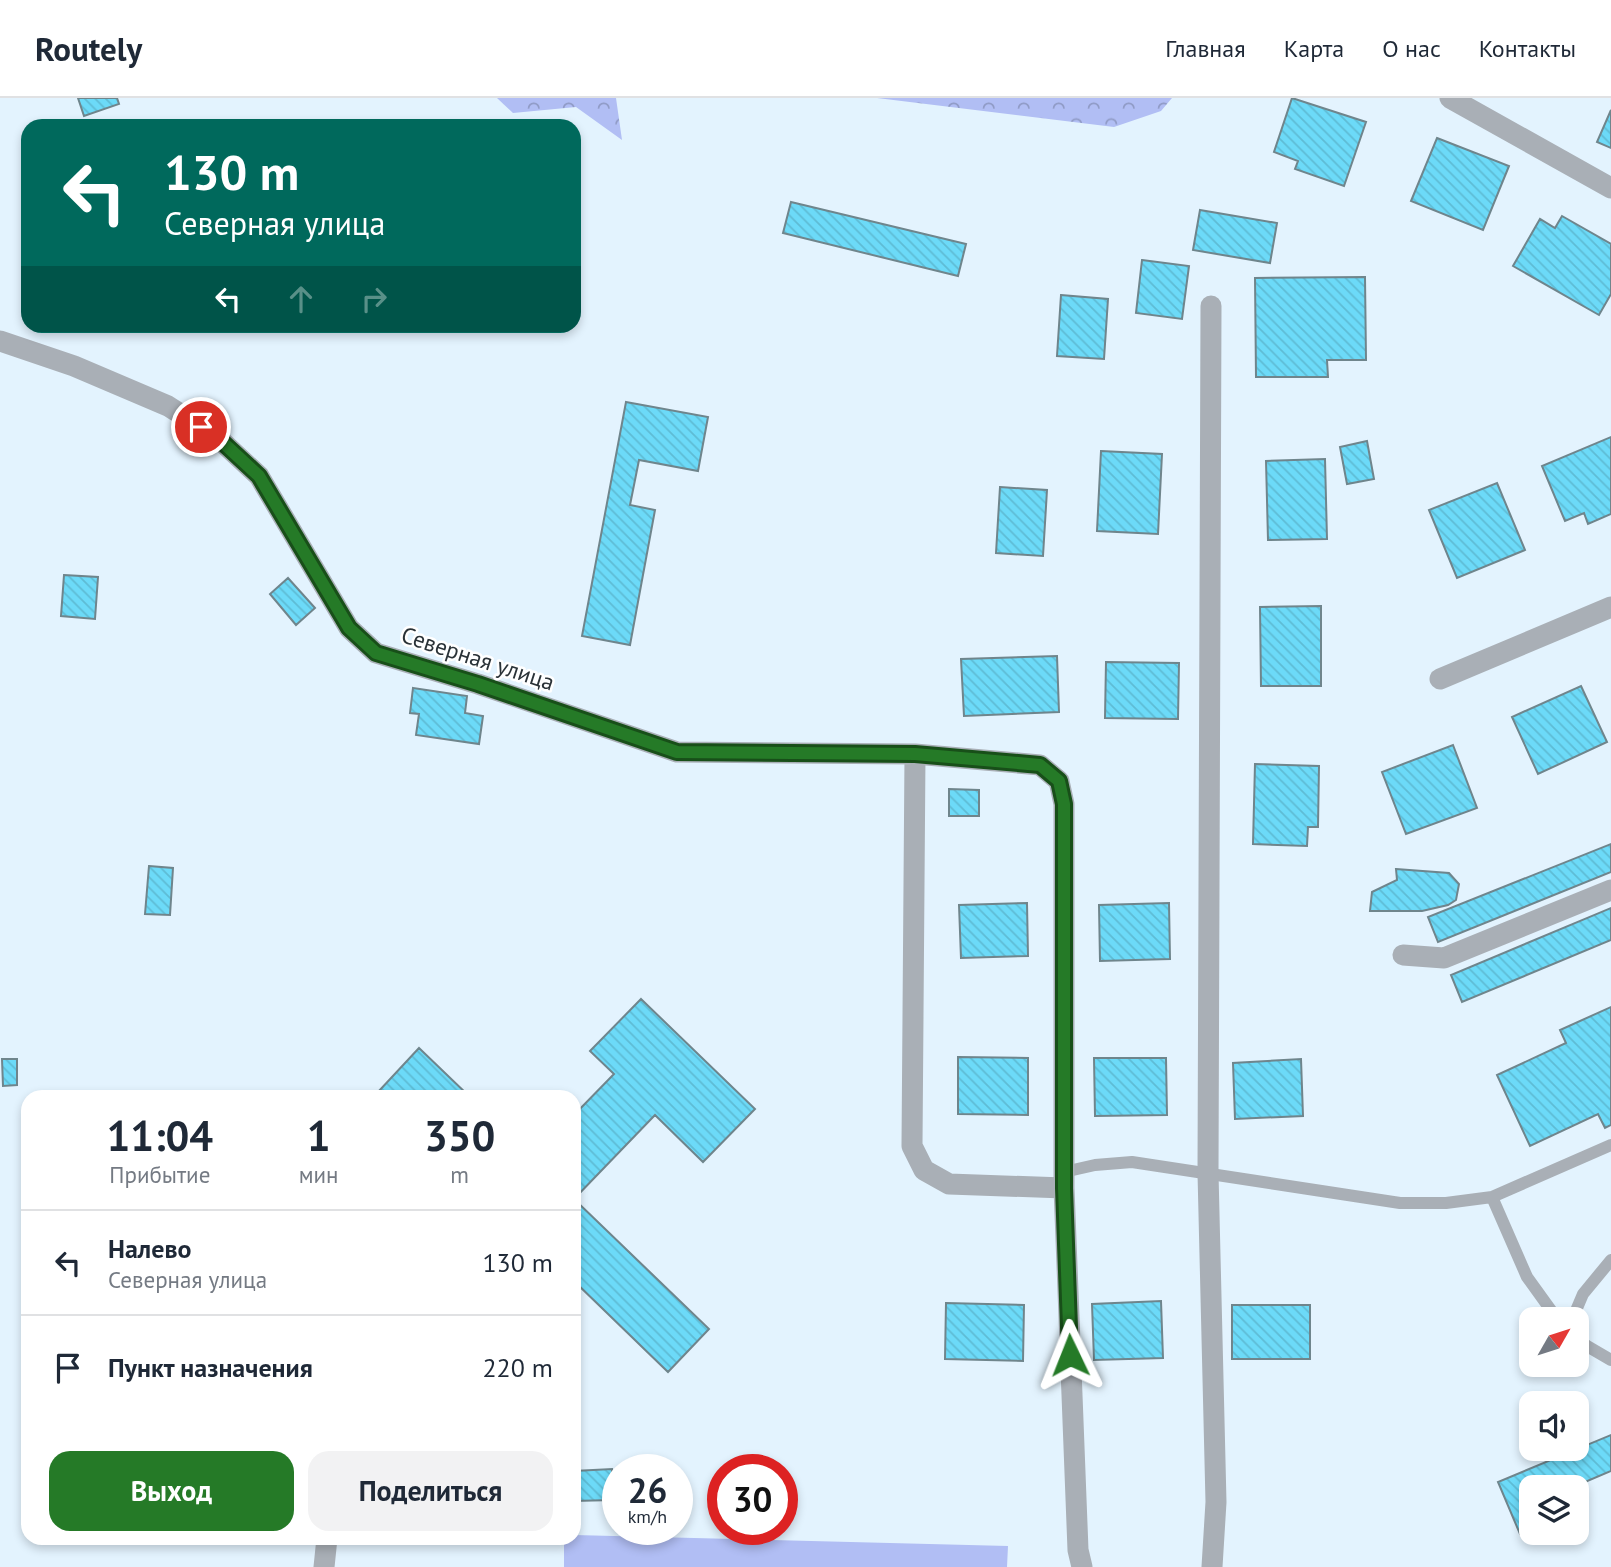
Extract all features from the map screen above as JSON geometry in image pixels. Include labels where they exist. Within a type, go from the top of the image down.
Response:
[{"type":"street","points":[[1450,98],[1611,188]]},
{"type":"street","points":[[1211,306],[1208,1173],[1216,1502],[1212,1567]]},
{"type":"street","name":"Северная улица","points":[[0,341],[74,366],[168,406],[218,438],[259,476],[349,628],[376,653],[478,684],[677,752],[915,754],[1040,765],[1059,781],[1064,804],[1064,1180]]},
{"type":"street","points":[[1440,679],[1611,607]]},
{"type":"street","points":[[915,754],[912,1146],[924,1170],[949,1184],[1064,1180],[1078,1550],[1082,1567]]},
{"type":"street","points":[[1404,955],[1444,958],[1611,890]]},
{"type":"street","points":[[324,1567],[326,1545]]},
{"type":"lane","points":[[1064,1180],[1095,1165],[1132,1162],[1400,1203],[1446,1203],[1492,1197],[1611,1145]]},
{"type":"lane","points":[[1492,1197],[1527,1277],[1549,1307]]},
{"type":"lane","points":[[1578,1307],[1583,1294],[1611,1260]]},
{"type":"lane","points":[[1589,1347],[1611,1360]]},
{"type":"green space","points":[[497,98],[616,98],[622,140],[576,107],[513,113]]},
{"type":"green space","points":[[877,98],[1172,98],[1161,111],[1114,127]]},
{"type":"green space","points":[[581,1535],[602,1536],[602,1545],[693,1545],[693,1538],[707,1538],[707,1545],[798,1545],[798,1541],[1008,1546],[1007,1567],[564,1567],[564,1545],[581,1545]]},
{"type":"building","points":[[78,98],[117,98],[119,104],[84,116]]},
{"type":"building","points":[[1292,98],[1366,122],[1344,186],[1295,169],[1298,161],[1274,152]]},
{"type":"building","points":[[1611,110],[1611,148],[1597,142]]},
{"type":"building","points":[[1437,138],[1509,166],[1483,230],[1411,201]]},
{"type":"building","points":[[791,202],[966,244],[958,276],[783,233]]},
{"type":"building","points":[[1200,210],[1277,223],[1270,263],[1193,250]]},
{"type":"building","points":[[1562,216],[1611,244],[1611,294],[1599,315],[1513,266],[1540,219],[1555,228]]},
{"type":"building","points":[[1142,260],[1189,266],[1182,319],[1136,313]]},
{"type":"building","points":[[1365,277],[1366,360],[1327,360],[1328,377],[1256,377],[1255,278]]},
{"type":"building","points":[[1061,295],[1108,299],[1104,359],[1057,356]]},
{"type":"building","points":[[626,402],[708,417],[698,471],[639,460],[630,505],[655,510],[630,645],[582,636]]},
{"type":"building","points":[[1611,437],[1611,514],[1588,524],[1584,513],[1565,521],[1542,466]]},
{"type":"building","points":[[1367,441],[1374,479],[1347,484],[1340,447]]},
{"type":"building","points":[[1101,451],[1162,454],[1158,534],[1097,531]]},
{"type":"building","points":[[1325,459],[1327,539],[1268,540],[1266,461]]},
{"type":"building","points":[[1497,483],[1525,550],[1457,578],[1429,510]]},
{"type":"building","points":[[1000,487],[1047,490],[1043,556],[996,553]]},
{"type":"building","points":[[64,575],[98,577],[95,619],[61,616]]},
{"type":"building","points":[[288,578],[315,608],[296,625],[270,594]]},
{"type":"building","points":[[1321,606],[1321,686],[1261,686],[1260,607]]},
{"type":"building","points":[[1057,656],[1059,712],[964,716],[961,659]]},
{"type":"building","points":[[1106,662],[1179,663],[1178,719],[1105,718]]},
{"type":"building","points":[[1581,686],[1607,742],[1538,774],[1512,717]]},
{"type":"building","points":[[413,688],[467,696],[465,713],[483,716],[479,744],[416,735],[419,714],[410,713]]},
{"type":"building","points":[[1453,745],[1477,808],[1406,834],[1382,772]]},
{"type":"building","points":[[1255,764],[1319,766],[1318,827],[1308,827],[1307,846],[1253,844]]},
{"type":"building","points":[[949,789],[979,790],[979,816],[949,816]]},
{"type":"building","points":[[1611,844],[1611,872],[1438,942],[1428,917]]},
{"type":"building","points":[[149,866],[173,868],[170,915],[145,914]]},
{"type":"building","points":[[1396,869],[1449,873],[1459,884],[1456,900],[1448,905],[1422,911],[1370,911],[1372,892],[1397,880]]},
{"type":"building","points":[[1027,903],[1028,956],[961,958],[959,905]]},
{"type":"building","points":[[1169,903],[1170,959],[1100,961],[1099,905]]},
{"type":"building","points":[[1611,908],[1611,940],[1462,1002],[1451,975]]},
{"type":"building","points":[[641,999],[755,1109],[703,1162],[655,1115],[581,1192],[581,1108],[614,1074],[590,1051]]},
{"type":"building","points":[[1611,1007],[1611,1125],[1605,1128],[1598,1114],[1530,1146],[1497,1075],[1566,1043],[1560,1030]]},
{"type":"building","points":[[419,1048],[463,1090],[380,1090]]},
{"type":"building","points":[[958,1057],[1028,1058],[1028,1115],[958,1114]]},
{"type":"building","points":[[1094,1058],[1166,1058],[1167,1115],[1095,1116]]},
{"type":"building","points":[[2,1059],[17,1059],[17,1085],[3,1086]]},
{"type":"building","points":[[1301,1059],[1303,1116],[1235,1119],[1233,1063]]},
{"type":"building","points":[[581,1206],[709,1329],[668,1372],[581,1288]]},
{"type":"building","points":[[1161,1301],[1163,1358],[1094,1360],[1092,1304]]},
{"type":"building","points":[[946,1303],[1024,1305],[1023,1361],[945,1359]]},
{"type":"building","points":[[1232,1305],[1310,1305],[1310,1359],[1232,1359]]},
{"type":"building","points":[[1611,1435],[1611,1471],[1589,1480],[1589,1475],[1519,1475],[1519,1532],[1498,1482],[1548,1461],[1589,1461],[1589,1444]]},
{"type":"building","points":[[602,1470],[602,1500],[581,1501],[581,1471]]},
{"type":"route","points":[[201,427],[218,438],[259,476],[349,628],[376,653],[478,684],[677,752],[915,754],[1040,765],[1059,781],[1064,804],[1064,1188],[1070,1355]]}]
